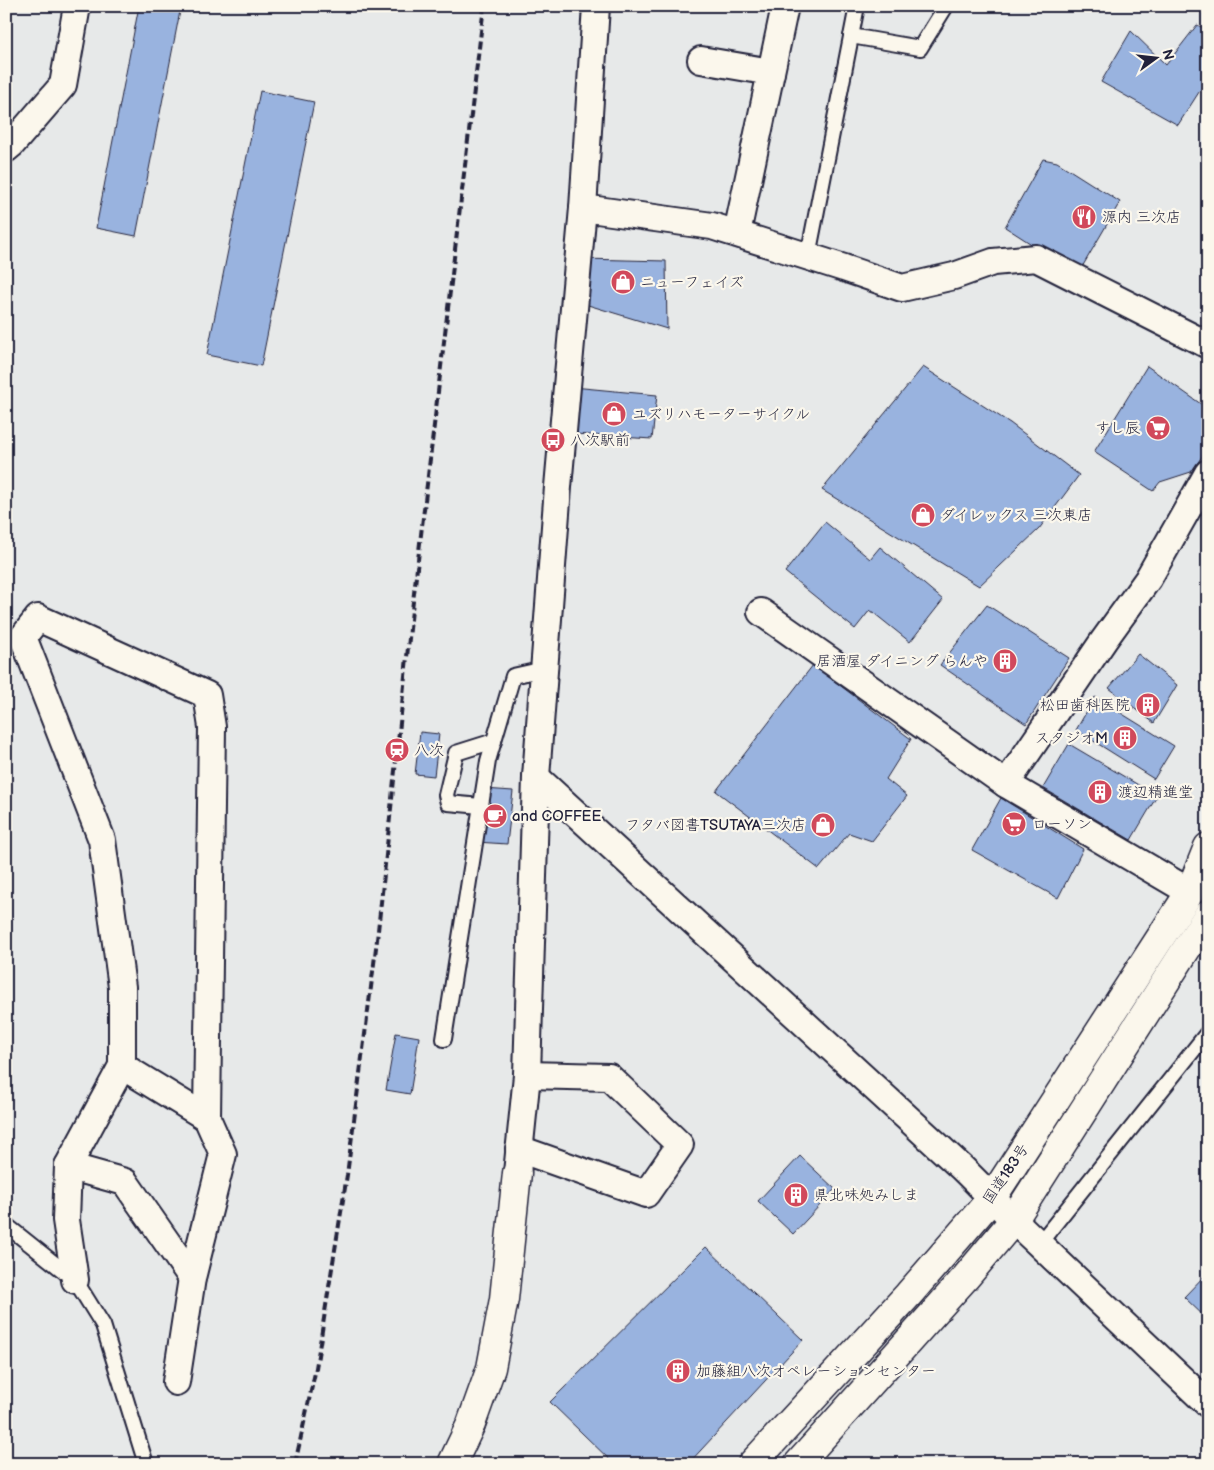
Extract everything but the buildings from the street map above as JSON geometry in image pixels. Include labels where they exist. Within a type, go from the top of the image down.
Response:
[{"type":"main road","name":"国道183号","points":[[752,1464],[908,1295],[992,1198],[1190,892],[1208,846]]},
{"type":"main road","name":"国道183号","points":[[798,1464],[966,1277],[1013,1221],[1208,914]]},
{"type":"main road","points":[[452,1464],[471,1424],[491,1368],[504,1299],[518,1161]]},
{"type":"street","points":[[6,149],[63,85],[77,6]]},
{"type":"street","points":[[527,1075],[609,1077],[680,1145],[646,1194],[518,1161],[527,1075],[536,777],[558,486],[583,208],[596,6]]},
{"type":"street","points":[[737,233],[785,6]]},
{"type":"street","points":[[701,60],[771,72]]},
{"type":"street","points":[[583,208],[712,226],[902,288],[954,276],[993,262],[1036,258],[1208,344]]},
{"type":"street","points":[[1006,784],[1148,579],[1208,473]]},
{"type":"street","points":[[761,612],[1006,784],[1190,892]]},
{"type":"street","points":[[75,1280],[66,1220],[68,1166],[122,1066],[122,987],[102,840],[23,637],[38,618],[207,695],[212,727],[207,1118],[223,1154],[192,1278],[176,1382]]},
{"type":"street","points":[[536,777],[992,1198],[1013,1221],[1208,1404]]},
{"type":"street","points":[[122,1066],[207,1118]]},
{"type":"street","points":[[68,1166],[125,1182],[192,1278]]},
{"type":"lane","points":[[808,256],[857,6]]},
{"type":"lane","points":[[851,36],[920,48],[946,6]]},
{"type":"lane","points":[[444,1039],[488,761],[513,676],[544,669]]},
{"type":"lane","points":[[481,806],[448,803],[446,795],[456,753],[494,741]]},
{"type":"lane","points":[[1039,1244],[1208,1032]]},
{"type":"lane","points":[[6,1225],[75,1280],[103,1325],[146,1464]]},
{"type":"railway","points":[[295,1464],[316,1368],[347,1175],[377,940],[412,610],[484,6]]},
{"type":"place","name":"源内 三次店","points":[[1084,217]]},
{"type":"place","name":"ニューフェイズ","points":[[623,282]]},
{"type":"place","name":"ユズリハモーターサイクル","points":[[614,414]]},
{"type":"place","name":"すし辰","points":[[1158,428]]},
{"type":"place","name":"八次駅前","points":[[553,440]]},
{"type":"place","name":"ダイレックス 三次東店","points":[[923,515]]},
{"type":"place","name":"居酒屋 ダイニング らんや","points":[[1005,661]]},
{"type":"place","name":"松田歯科医院","points":[[1148,705]]},
{"type":"place","name":"スタジオM","points":[[1125,738]]},
{"type":"place","name":"八次","points":[[397,750]]},
{"type":"place","name":"渡辺精進堂","points":[[1100,792]]},
{"type":"place","name":"and COFFEE","points":[[495,816]]},
{"type":"place","name":"ローソン","points":[[1014,824]]},
{"type":"place","name":"フタバ図書TSUTAYA三次店","points":[[823,825]]},
{"type":"place","name":"県北味処みしま","points":[[796,1195]]},
{"type":"place","name":"加藤組八次オペレーションセンター","points":[[678,1371]]}]
